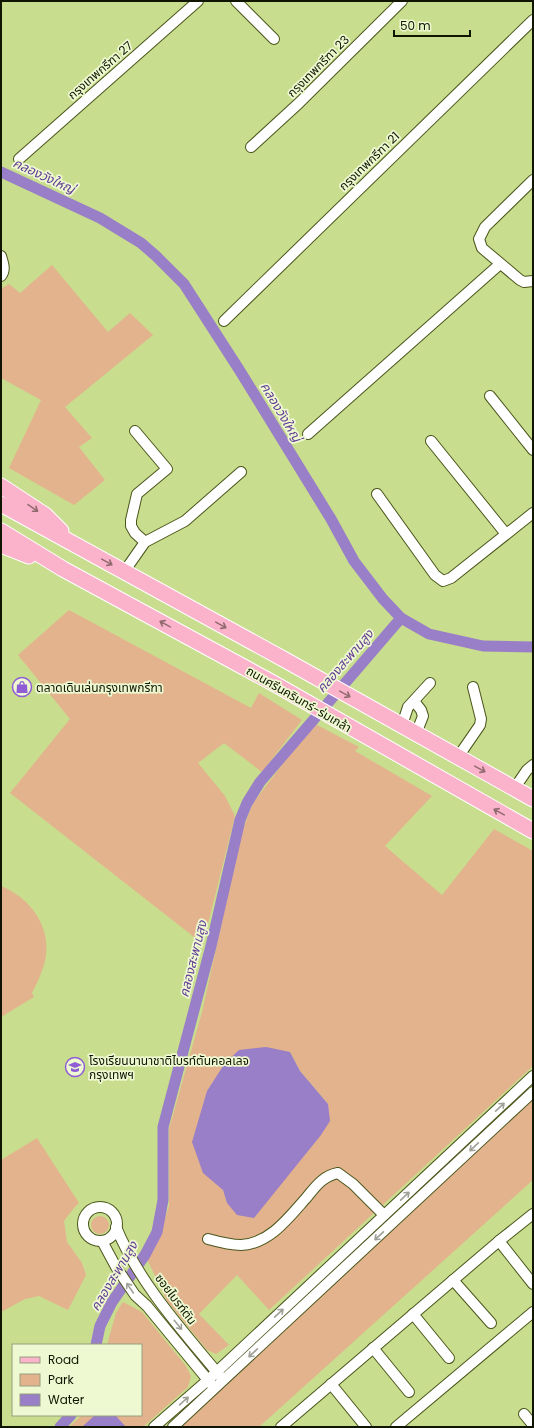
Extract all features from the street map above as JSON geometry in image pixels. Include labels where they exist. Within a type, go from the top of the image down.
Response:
[{"type":"main road","points":[[1,486],[45,515],[73,543]]},
{"type":"main road","points":[[1,504],[287,661],[533,799]]},
{"type":"main road","name":"ถนนศรีนครินทร์-ร่มเกล้า","points":[[1,531],[63,569],[272,683],[375,743],[533,831]]},
{"type":"main road","name":"ถนนศรีนครินทร์-ร่มเกล้า","points":[[1,545],[63,569]]},
{"type":"street","name":"กรุงเทพกรีฑา 27","points":[[18,159],[198,1]]},
{"type":"street","points":[[236,1],[274,39]]},
{"type":"street","name":"กรุงเทพกรีฑา 23","points":[[251,147],[299,103],[402,1]]},
{"type":"street","name":"กรุงเทพกรีฑา 21","points":[[224,321],[533,20]]},
{"type":"street","points":[[533,180],[485,227],[479,239],[482,248],[500,264],[524,282],[533,281]]},
{"type":"street","points":[[1,256],[4,264],[3,274],[1,276]]},
{"type":"street","points":[[308,434],[500,264]]},
{"type":"street","points":[[490,396],[533,450]]},
{"type":"street","points":[[135,431],[167,469],[137,494],[131,526],[135,533],[145,542]]},
{"type":"street","points":[[431,441],[506,534]]},
{"type":"street","points":[[124,572],[145,542],[185,521],[241,472]]},
{"type":"street","points":[[377,494],[435,575],[443,580],[451,578],[533,513]]},
{"type":"street","points":[[400,725],[404,719],[408,707],[430,683]]},
{"type":"street","points":[[458,757],[480,725],[481,719],[473,687]]},
{"type":"street","points":[[414,701],[424,716],[416,734]]},
{"type":"street","points":[[514,789],[533,764]]},
{"type":"street","points":[[154,1427],[208,1380],[533,1076]]},
{"type":"street","points":[[173,1427],[533,1092]]},
{"type":"street","points":[[208,1239],[225,1244],[242,1245],[265,1238],[282,1226],[320,1181],[329,1175],[338,1173],[353,1184],[384,1216]]},
{"type":"street","name":"ซอยไบรท์ตัน","points":[[102,1241],[95,1241],[90,1238],[84,1230],[83,1220],[90,1211],[100,1207],[108,1210],[114,1216],[116,1227],[124,1247],[154,1294],[224,1380]]},
{"type":"street","points":[[282,1427],[453,1280],[533,1214]]},
{"type":"street","points":[[116,1227],[111,1237],[102,1241],[116,1267],[135,1295],[147,1306],[215,1388]]},
{"type":"street","points":[[499,1241],[533,1284]]},
{"type":"street","points":[[453,1280],[492,1323]]},
{"type":"street","points":[[396,1427],[533,1312]]},
{"type":"street","points":[[413,1314],[449,1358]]},
{"type":"street","points":[[373,1348],[409,1392]]},
{"type":"street","points":[[331,1384],[366,1427]]},
{"type":"street","points":[[524,1414],[533,1425]]},
{"type":"green space","points":[[52,265],[108,332],[130,313],[153,335],[65,407],[92,438],[79,447],[105,480],[74,505],[9,468],[41,400],[1,378],[1,289],[9,284],[20,293]]},
{"type":"green space","points":[[69,610],[251,708],[259,693],[302,720],[262,772],[224,743],[198,763],[225,796],[235,816],[203,944],[10,793],[70,719],[18,655]]},
{"type":"green space","points":[[315,724],[359,747],[355,751],[432,796],[385,846],[442,895],[494,829],[533,851],[533,1066],[269,1310],[237,1275],[199,1314],[229,1345],[216,1354],[207,1350],[167,1301],[147,1259],[162,1228],[169,1206],[169,1129],[202,1012],[242,831],[253,803]],"holes":[[[290,1052],[300,1071],[328,1104],[227,1203],[223,1190]]]},
{"type":"green space","points":[[1,886],[20,897],[36,913],[45,933],[46,955],[39,979],[32,993],[34,997],[1,1017]]},
{"type":"green space","points":[[533,1097],[533,1180],[259,1427],[180,1427]]},
{"type":"green space","points":[[37,1138],[79,1203],[64,1221],[67,1242],[82,1263],[86,1275],[68,1310],[39,1296],[25,1299],[1,1312],[1,1160]]},
{"type":"green space","points":[[100,1216],[106,1219],[109,1225],[106,1231],[100,1234],[94,1231],[91,1225],[94,1219]]},
{"type":"green space","points":[[123,1302],[142,1312],[186,1366],[191,1376],[188,1387],[143,1427],[69,1427],[81,1416],[142,1416],[142,1344],[107,1344],[116,1313]]},
{"type":"water","points":[[266,1047],[290,1052],[300,1071],[328,1104],[330,1121],[321,1135],[254,1218],[237,1215],[227,1203],[223,1190],[203,1173],[192,1142],[207,1091],[225,1063],[239,1050]]},
{"type":"water","points":[[94,1416],[116,1416],[126,1427],[84,1427],[83,1426]]},
{"type":"waterway","name":"คลองวังใหญ่","points":[[1,172],[100,218],[141,243],[184,284],[240,371],[331,519],[354,561],[383,599],[401,618],[429,634],[483,646],[533,647]]},
{"type":"waterway","name":"คลองสะพานสูง","points":[[96,1344],[100,1326],[112,1302],[145,1255],[157,1232],[163,1200],[163,1127],[211,946],[240,820],[247,803],[260,782],[401,618]]},
{"type":"waterway","name":"คลองสะพานสูง","points":[[60,1427],[70,1416]]},
{"type":"place","name":"ตลาดเดินเล่นกรุงเทพกรีฑา","points":[[22,687]]},
{"type":"place","name":"โรงเรียนนานาชาติไบรท์ตันคอลเลจ กรุงเทพฯ","points":[[75,1067]]}]
